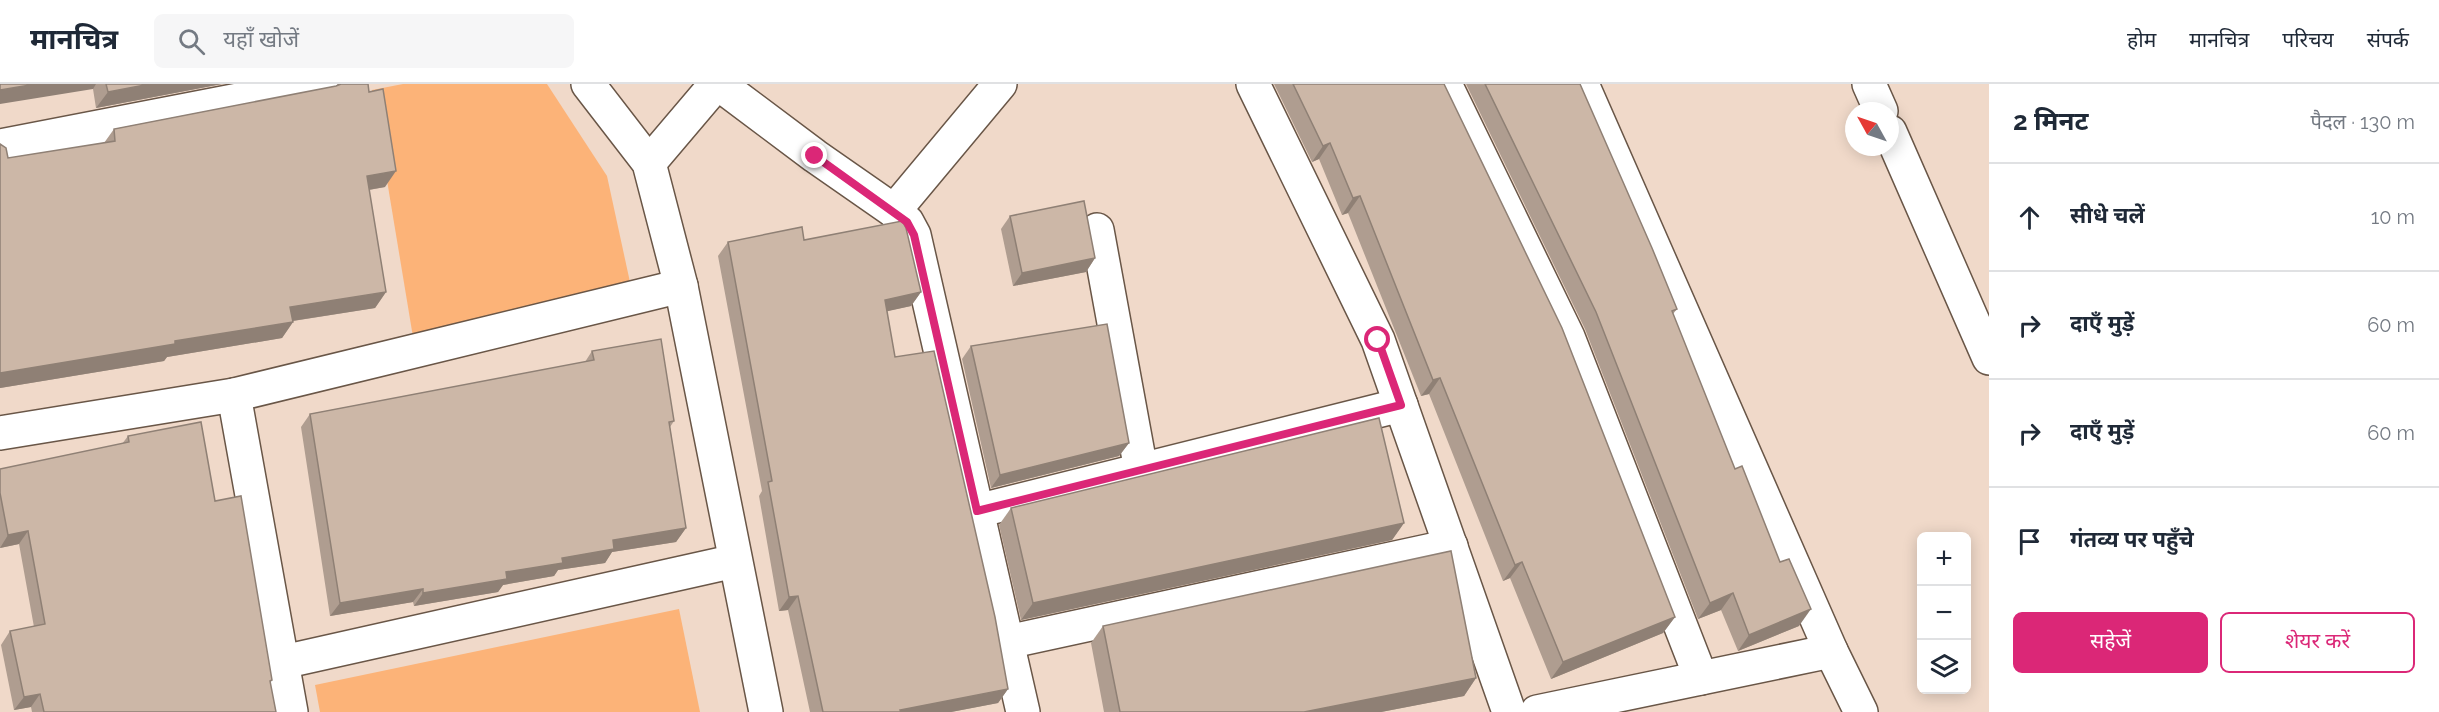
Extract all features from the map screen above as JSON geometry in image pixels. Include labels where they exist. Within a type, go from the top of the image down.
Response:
[{"type":"street","points":[[0,146],[321,84]]},
{"type":"street","points":[[588,84],[650,163],[681,286],[766,712]]},
{"type":"street","points":[[650,163],[718,84],[907,222],[914,235],[1023,712]]},
{"type":"street","points":[[894,211],[1000,84]]},
{"type":"street","points":[[1252,84],[1378,340],[1509,712]]},
{"type":"street","points":[[1445,84],[1568,337],[1701,678]]},
{"type":"street","points":[[1582,84],[1831,651],[1861,712]]},
{"type":"street","points":[[1869,84],[1877,102]]},
{"type":"street","points":[[1899,153],[1989,358]]},
{"type":"street","points":[[1097,230],[1141,470]]},
{"type":"street","points":[[0,434],[234,395],[681,286]]},
{"type":"street","points":[[234,395],[291,712]]},
{"type":"street","points":[[977,511],[1401,405]]},
{"type":"street","points":[[1007,642],[1451,546]]},
{"type":"street","points":[[283,662],[735,561]]},
{"type":"street","points":[[1537,712],[1831,651]]},
{"type":"shaded area","points":[[403,84],[547,84],[607,176],[633,296],[413,337],[372,90]]},
{"type":"shaded area","points":[[679,609],[700,712],[320,712],[315,685]]},
{"type":"building","points":[[0,84],[36,84],[0,90]]},
{"type":"building","points":[[106,84],[150,84],[108,92]]},
{"type":"building","points":[[341,84],[368,84],[369,92],[383,89],[396,171],[367,176],[386,292],[290,307],[293,322],[0,373],[0,144],[6,148],[8,158],[115,141],[114,129]]},
{"type":"building","points":[[1293,84],[1444,84],[1562,328],[1675,617],[1563,662],[1522,562],[1515,565],[1440,378],[1433,380],[1360,196],[1353,198],[1330,143],[1323,146]]},
{"type":"building","points":[[1485,84],[1580,84],[1677,309],[1672,311],[1735,469],[1742,466],[1780,562],[1789,559],[1811,609],[1749,635],[1733,593],[1710,603],[1596,312]]},
{"type":"building","points":[[1084,201],[1095,258],[1022,273],[1010,216]]},
{"type":"building","points":[[902,221],[906,228],[921,292],[885,300],[895,357],[934,351],[995,617],[1008,689],[900,710],[901,712],[823,712],[798,596],[789,597],[768,482],[772,481],[728,242],[802,227],[804,240]]},
{"type":"building","points":[[1107,324],[1129,443],[1000,475],[971,346]]},
{"type":"building","points":[[661,339],[674,421],[669,422],[686,528],[613,540],[614,549],[562,558],[563,563],[506,572],[507,579],[423,593],[423,589],[340,603],[310,414],[594,360],[592,351]]},
{"type":"building","points":[[1379,418],[1404,523],[1033,603],[1011,508]]},
{"type":"building","points":[[201,422],[215,501],[241,496],[276,712],[44,712],[40,694],[24,697],[10,631],[45,624],[28,531],[8,535],[0,493],[0,469],[129,442],[128,436]]},
{"type":"building","points":[[1451,551],[1476,678],[1304,712],[1120,712],[1103,626]]},
{"type":"route","points":[[815,156],[894,211],[907,222],[914,235],[977,511],[1401,405],[1378,340]]}]
